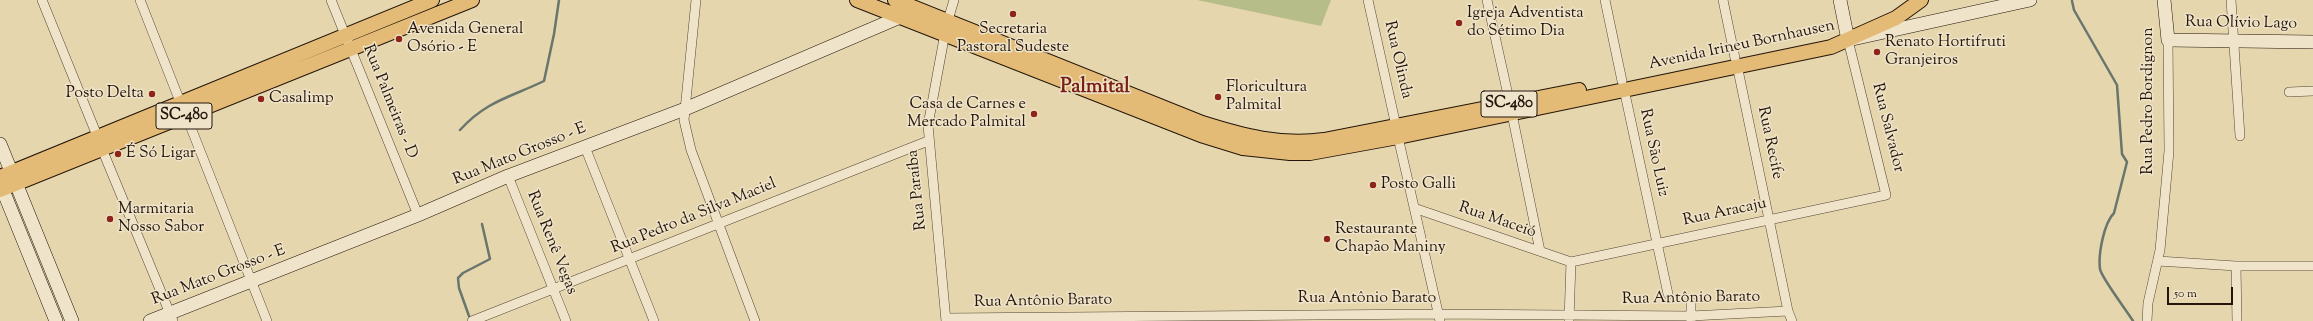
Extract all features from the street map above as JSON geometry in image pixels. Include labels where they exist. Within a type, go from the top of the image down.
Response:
[{"type":"main road","name":"SC-480","points":[[349,42],[432,0]]},
{"type":"main road","name":"SC-480","points":[[5,183],[349,42],[472,0]]},
{"type":"main road","name":"Avenida Irineu Bornhausen","points":[[857,0],[901,7],[946,27],[1202,123],[1245,136],[1290,143],[1397,132],[1736,62],[1831,47],[1848,40]]},
{"type":"main road","name":"SC-480","points":[[1848,40],[1896,18],[1921,0]]},
{"type":"street","points":[[42,0],[171,317]]},
{"type":"street","points":[[140,0],[267,321]]},
{"type":"street","name":"Rua Palmeiras - D","points":[[331,0],[418,215]]},
{"type":"street","points":[[696,0],[684,120],[691,150],[720,223],[755,321]]},
{"type":"street","name":"Rua Paraíba","points":[[946,319],[928,141],[928,125],[946,27],[954,0]]},
{"type":"street","name":"Rua Olinda","points":[[1368,0],[1439,318]]},
{"type":"street","points":[[1487,0],[1540,251]]},
{"type":"street","name":"Rua São Luiz","points":[[1605,0],[1668,294]]},
{"type":"street","name":"Rua Recife","points":[[1722,0],[1771,219],[1788,311],[1792,321]]},
{"type":"street","name":"Rua Salvador","points":[[1840,0],[1848,40],[1886,195]]},
{"type":"street","points":[[1848,40],[2030,0]]},
{"type":"street","name":"Rua Pedro Bordignon","points":[[2148,321],[2148,303],[2158,261],[2169,151],[2168,40],[2164,0]]},
{"type":"street","points":[[2231,0],[2235,40],[2240,136]]},
{"type":"street","name":"Rua Mato Grosso - E","points":[[150,321],[171,317],[252,282],[418,215],[508,176],[685,109],[901,7]]},
{"type":"street","name":"Rua Olívio Lago","points":[[2168,40],[2313,42]]},
{"type":"street","points":[[2289,92],[2313,91]]},
{"type":"street","name":"Rua Pedro da Silva Maciel","points":[[472,321],[928,141]]},
{"type":"street","points":[[0,144],[5,183],[36,273],[56,321]]},
{"type":"street","points":[[585,147],[654,321]]},
{"type":"street","name":"Rua Renê Vegas","points":[[508,176],[566,321]]},
{"type":"street","points":[[5,183],[50,267],[72,321]]},
{"type":"street","name":"Rua Aracaju","points":[[1571,262],[1886,195]]},
{"type":"street","name":"Rua Maceió","points":[[1414,208],[1571,262]]},
{"type":"street","points":[[2158,261],[2236,266],[2313,266]]},
{"type":"street","points":[[1569,318],[1571,262]]},
{"type":"street","points":[[2236,266],[2237,321]]},
{"type":"street","points":[[36,273],[50,267]]},
{"type":"street","points":[[1691,302],[1691,319]]},
{"type":"street","name":"Rua Antônio Barato","points":[[946,319],[1691,319],[1788,311]]},
{"type":"green space","points":[[1197,0],[1331,0],[1321,26]]},
{"type":"waterway","points":[[460,130],[479,112],[489,106],[544,81],[554,34],[559,0]]},
{"type":"waterway","points":[[2072,1],[2074,10],[2117,85],[2122,154],[2127,162],[2114,213],[2107,224],[2102,239],[2100,269],[2109,286],[2133,321]]},
{"type":"waterway","points":[[469,316],[459,288],[458,278],[463,273],[490,259],[482,224]]},
{"type":"place","name":"Secretaria Pastoral Sudeste","points":[[1013,14]]},
{"type":"place","name":"Igreja Adventista do Sétimo Dia","points":[[1459,23]]},
{"type":"place","name":"Avenida General Osório - E","points":[[399,39]]},
{"type":"place","name":"Renato Hortifruti Granjeiros","points":[[1877,52]]},
{"type":"place","name":"Posto Delta","points":[[152,94]]},
{"type":"place","name":"Floricultura Palmital","points":[[1218,97]]},
{"type":"place","name":"Casalimp","points":[[261,99]]},
{"type":"place","name":"Casa de Carnes e Mercado Palmital","points":[[1034,114]]},
{"type":"place","name":"É Só Ligar","points":[[118,154]]},
{"type":"place","name":"Posto Galli","points":[[1373,185]]},
{"type":"place","name":"Marmitaria Nosso Sabor","points":[[110,219]]},
{"type":"place","name":"Restaurante Chapão Maniny","points":[[1327,239]]},
{"type":"district","name":"Palmital","points":[[1095,89]]}]
